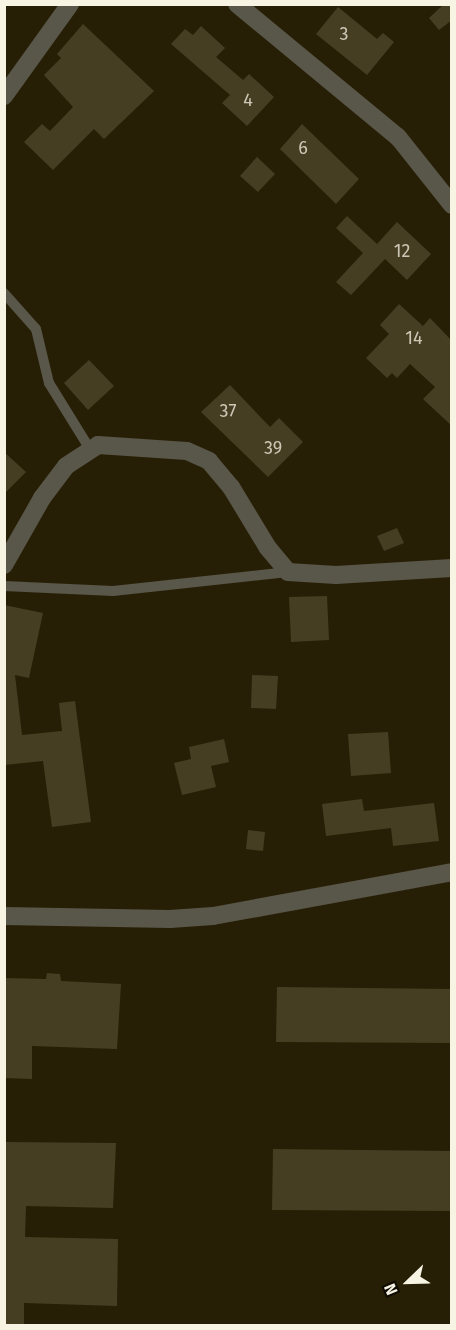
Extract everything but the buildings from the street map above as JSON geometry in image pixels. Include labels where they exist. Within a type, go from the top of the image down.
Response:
[{"type":"street","points":[[4,96],[70,4]]},
{"type":"street","points":[[237,4],[398,137],[452,205]]},
{"type":"street","points":[[4,565],[42,498],[66,466],[98,445],[188,451],[209,461],[288,572],[336,575],[452,568]]},
{"type":"street","points":[[4,916],[170,919],[213,916],[452,872]]},
{"type":"lane","points":[[4,292],[36,329],[49,383],[90,449]]},
{"type":"lane","points":[[4,586],[113,591],[288,572]]}]
